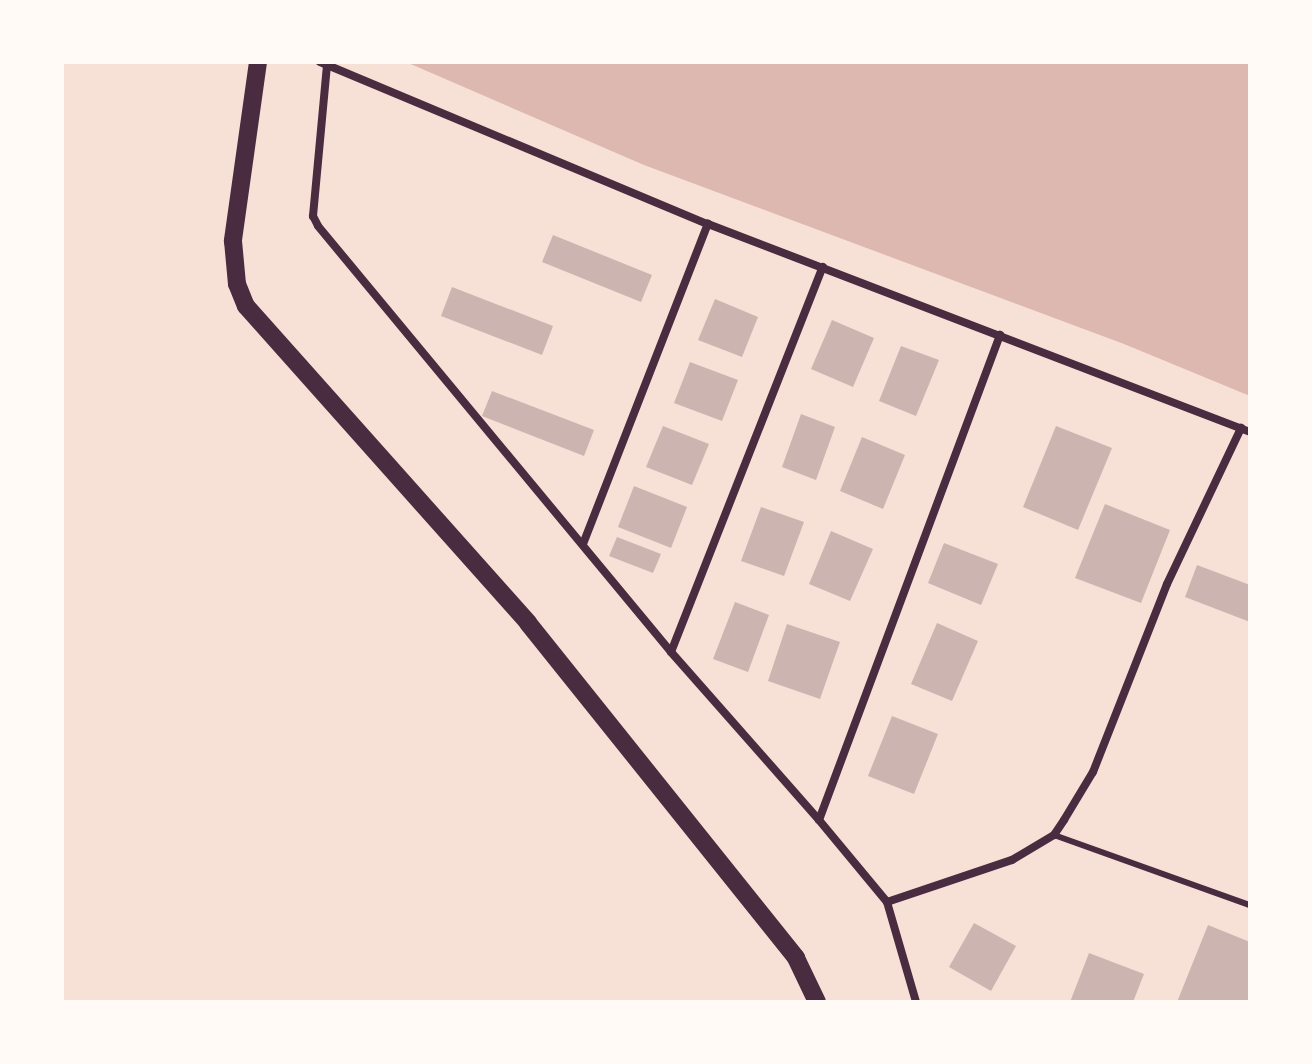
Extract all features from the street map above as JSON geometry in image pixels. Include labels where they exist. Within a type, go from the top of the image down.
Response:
[{"type":"main road","points":[[258,62],[233,241],[237,284],[246,306],[528,623],[796,958],[817,1002]]},
{"type":"street","points":[[887,902],[1012,860],[1054,835],[1093,772],[1167,584],[1245,430],[708,224],[324,63],[313,216],[318,226],[671,652],[887,902],[916,1002]]},
{"type":"street","points":[[583,544],[708,224]]},
{"type":"street","points":[[671,652],[823,267]]},
{"type":"street","points":[[819,820],[1000,335]]},
{"type":"lane","points":[[1054,835],[1250,905]]},
{"type":"shaded area","points":[[406,62],[1250,62],[1250,396],[1124,344],[644,165]]},
{"type":"building","points":[[553,235],[652,275],[641,302],[542,262]]},
{"type":"building","points":[[452,287],[553,326],[542,355],[441,316]]},
{"type":"building","points":[[715,299],[758,317],[742,357],[698,340]]},
{"type":"building","points":[[832,320],[874,338],[853,387],[811,369]]},
{"type":"building","points":[[901,346],[939,360],[916,416],[879,401]]},
{"type":"building","points":[[690,362],[738,380],[722,421],[674,403]]},
{"type":"building","points":[[492,391],[594,430],[584,456],[482,416]]},
{"type":"building","points":[[801,414],[835,427],[816,480],[782,467]]},
{"type":"building","points":[[663,426],[709,444],[692,485],[646,467]]},
{"type":"building","points":[[1056,426],[1112,448],[1078,530],[1023,507]]},
{"type":"building","points":[[862,437],[905,455],[883,509],[840,491]]},
{"type":"building","points":[[634,486],[687,507],[671,548],[618,527]]},
{"type":"building","points":[[1105,504],[1170,530],[1141,603],[1075,578]]},
{"type":"building","points":[[761,507],[804,522],[784,576],[741,561]]},
{"type":"building","points":[[831,531],[873,549],[850,601],[809,584]]},
{"type":"building","points":[[617,537],[661,554],[653,573],[609,556]]},
{"type":"building","points":[[944,543],[998,564],[981,605],[928,583]]},
{"type":"building","points":[[1197,565],[1250,585],[1250,622],[1185,597]]},
{"type":"building","points":[[735,602],[769,615],[748,672],[713,659]]},
{"type":"building","points":[[937,623],[978,641],[952,701],[911,684]]},
{"type":"building","points":[[787,624],[840,642],[820,699],[768,681]]},
{"type":"building","points":[[892,716],[938,734],[914,794],[868,776]]},
{"type":"building","points":[[974,923],[1016,946],[991,991],[949,967]]},
{"type":"building","points":[[1208,925],[1250,942],[1250,1002],[1177,1002]]},
{"type":"building","points":[[1089,953],[1144,974],[1133,1002],[1070,1002]]}]
